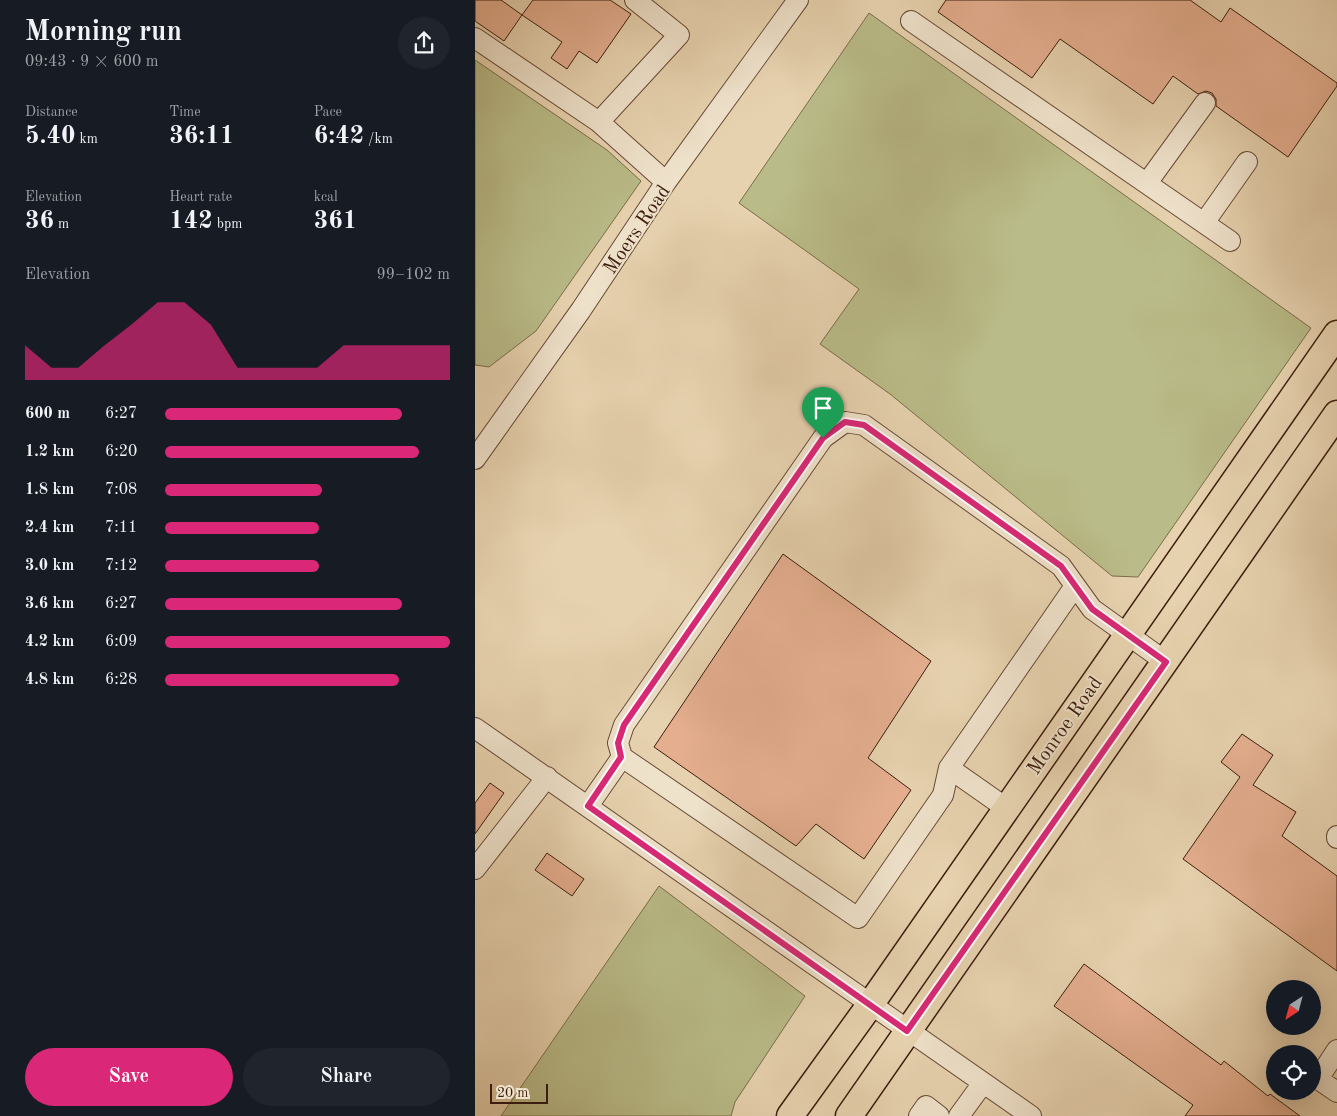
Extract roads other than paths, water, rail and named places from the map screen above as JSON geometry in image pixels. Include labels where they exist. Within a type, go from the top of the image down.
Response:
[{"type":"main road","name":"Monroe Road","points":[[790,1116],[870,1005],[1337,334]]},
{"type":"main road","points":[[849,1116],[1337,414]]},
{"type":"street","points":[[599,122],[679,35],[635,0]]},
{"type":"street","name":"Moers Road","points":[[475,459],[581,310],[666,182],[798,0]]},
{"type":"street","points":[[911,21],[1231,241]]},
{"type":"street","points":[[475,38],[599,122],[666,182]]},
{"type":"street","points":[[1147,183],[1205,103]]},
{"type":"street","points":[[1204,223],[1247,162]]},
{"type":"street","points":[[1075,586],[949,768],[943,795],[858,918],[621,757],[618,743],[624,725],[823,438],[845,422],[864,425],[1061,566],[1092,609],[1166,662]]},
{"type":"street","points":[[475,728],[1031,1116]]},
{"type":"street","points":[[588,806],[621,757]]},
{"type":"street","points":[[949,768],[1006,808]]},
{"type":"street","points":[[475,869],[547,777]]},
{"type":"street","points":[[1337,1050],[1318,1079],[1337,1092]]},
{"type":"street","points":[[959,1116],[983,1083]]},
{"type":"street","points":[[919,1116],[926,1106],[939,1116]]}]
